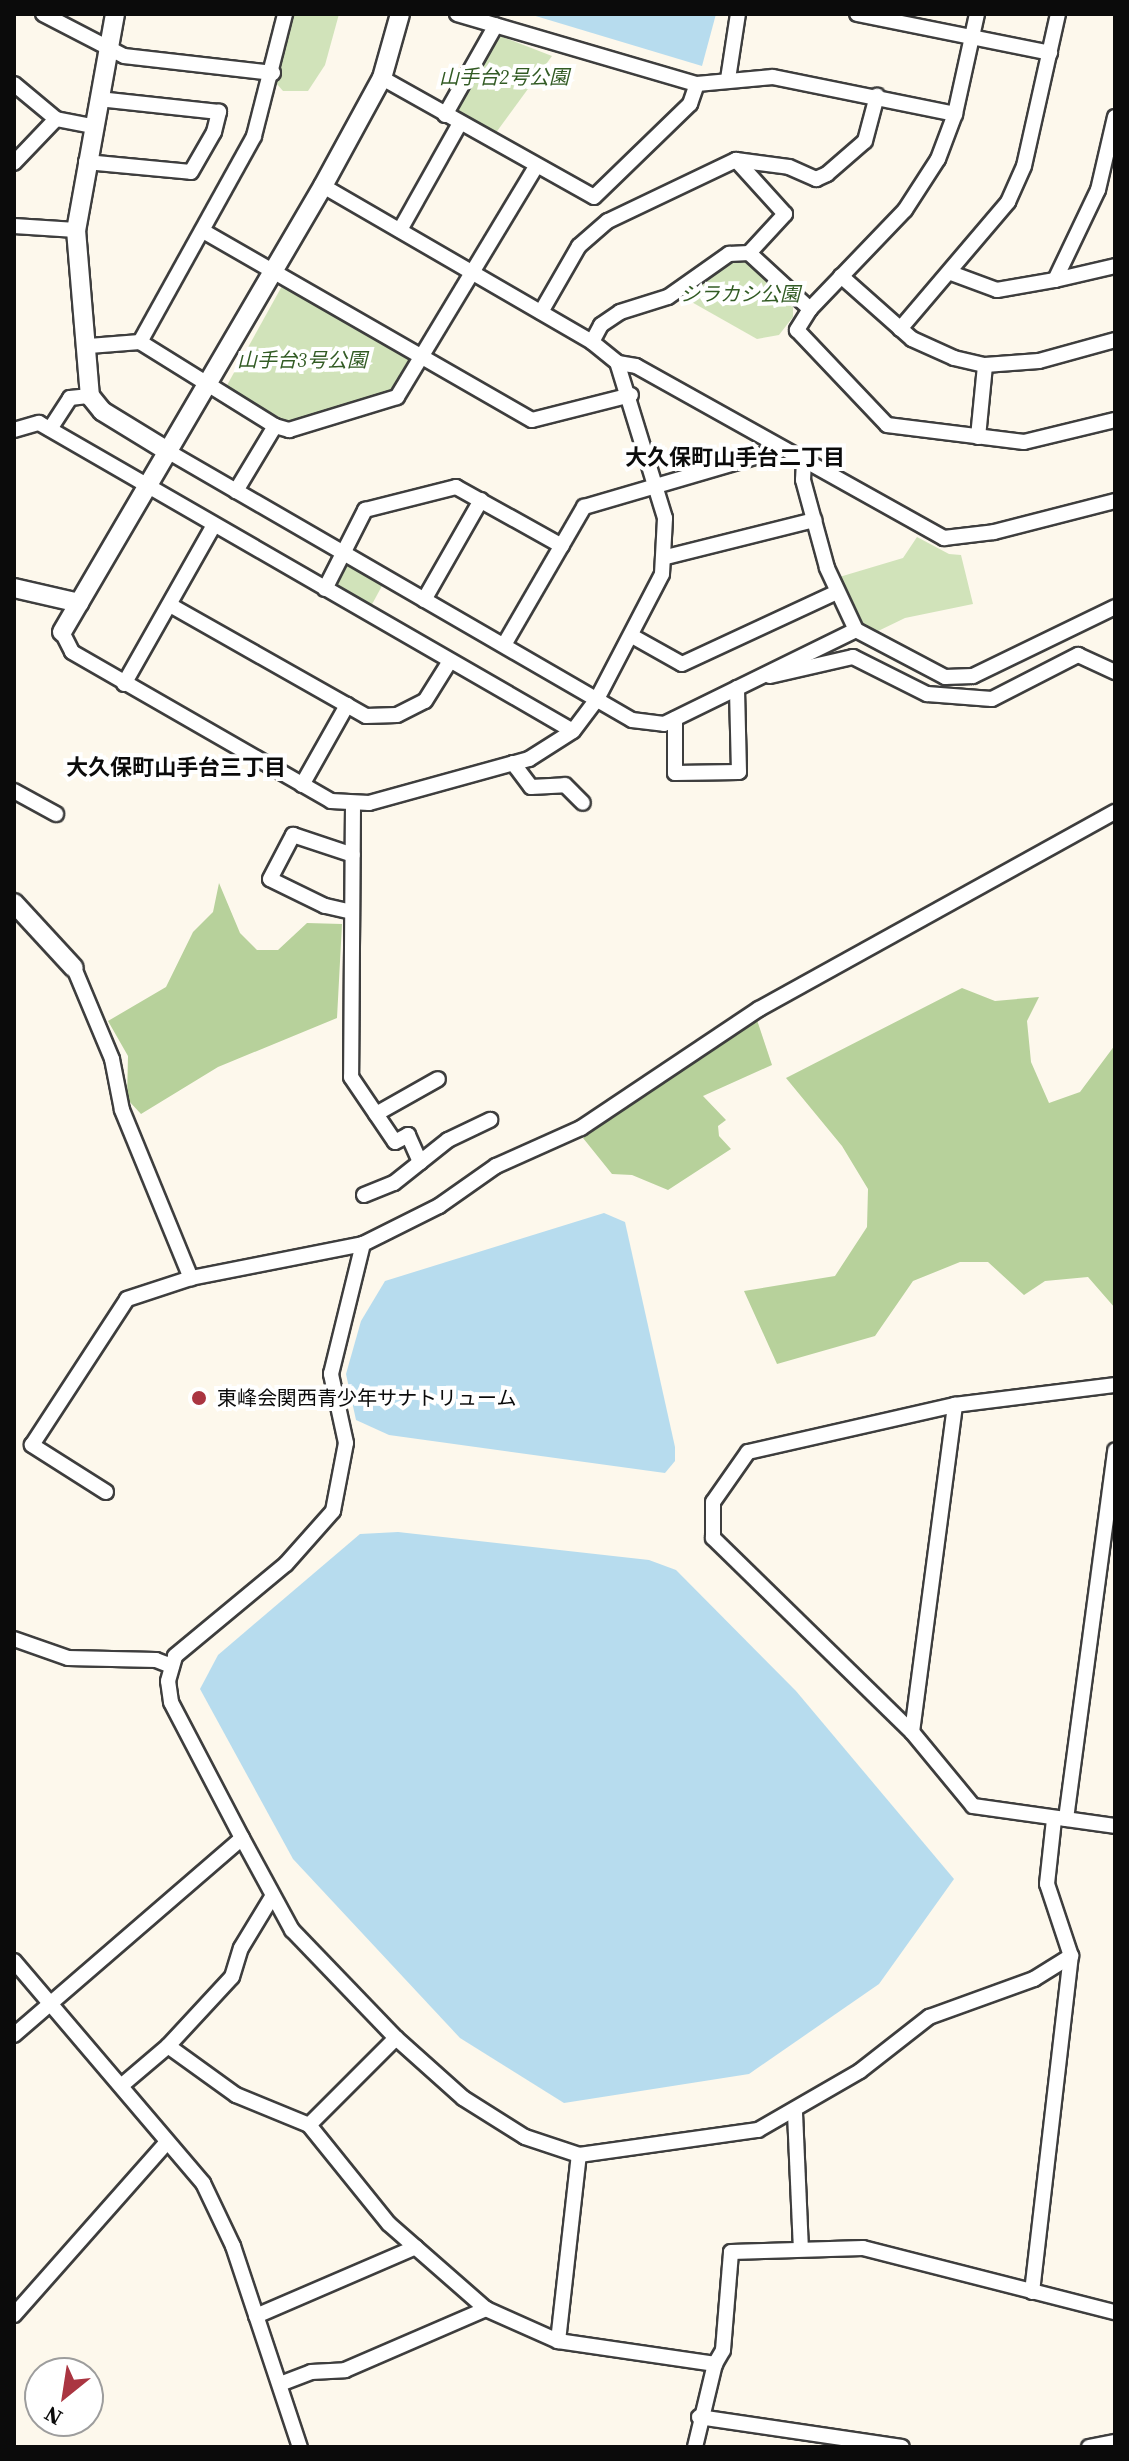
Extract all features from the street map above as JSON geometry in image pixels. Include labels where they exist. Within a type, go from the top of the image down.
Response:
[{"type":"street","points":[[43,14],[108,51],[273,73]]},
{"type":"street","points":[[115,14],[76,230],[89,346],[90,396],[102,411],[632,720],[664,724],[856,630]]},
{"type":"street","points":[[140,342],[254,136],[273,73],[285,14]]},
{"type":"street","points":[[400,14],[382,78],[323,186],[62,632],[72,652],[331,801],[353,804],[529,759],[573,731],[597,699],[652,599],[666,557],[665,518],[631,395],[617,362]]},
{"type":"street","points":[[457,14],[697,84],[773,77],[955,114]]},
{"type":"street","points":[[728,79],[738,14]]},
{"type":"street","points":[[857,14],[903,19],[1050,53]]},
{"type":"street","points":[[977,14],[955,114],[938,159],[905,210],[810,309],[797,330],[887,425],[1024,442],[1115,420]]},
{"type":"street","points":[[900,329],[951,273],[1008,202],[1024,166],[1058,14]]},
{"type":"street","points":[[445,115],[496,25]]},
{"type":"street","points":[[382,78],[594,197],[690,104],[697,84]]},
{"type":"street","points":[[14,84],[56,119],[93,126]]},
{"type":"street","points":[[541,312],[592,231],[736,160],[789,167],[816,179],[827,174],[865,141],[877,96]]},
{"type":"street","points":[[86,162],[191,172],[214,132],[219,112],[99,99]]},
{"type":"street","points":[[1055,280],[1098,190],[1115,117]]},
{"type":"street","points":[[14,163],[56,119]]},
{"type":"street","points":[[400,230],[460,123]]},
{"type":"street","points":[[592,342],[601,325],[620,312],[668,297],[729,254],[749,253],[785,214],[736,160]]},
{"type":"street","points":[[89,346],[140,342],[275,426],[289,430],[379,406],[397,397],[424,359],[536,167]]},
{"type":"street","points":[[323,186],[592,342],[617,362],[636,366],[944,538],[994,532],[1115,501]]},
{"type":"street","points":[[1098,190],[1115,186]]},
{"type":"street","points":[[14,226],[76,230]]},
{"type":"street","points":[[203,231],[532,420],[631,395]]},
{"type":"street","points":[[749,253],[810,309]]},
{"type":"street","points":[[951,273],[997,290],[1115,266]]},
{"type":"street","points":[[841,276],[900,329],[924,346],[985,365],[1039,361],[1115,340]]},
{"type":"street","points":[[978,437],[985,365]]},
{"type":"street","points":[[50,429],[70,398],[90,396]]},
{"type":"street","points":[[14,430],[39,423],[573,731]]},
{"type":"street","points":[[236,491],[275,426]]},
{"type":"street","points":[[504,645],[584,507],[782,449]]},
{"type":"street","points":[[804,461],[803,480],[814,520],[837,592],[856,630],[945,677],[973,676],[1115,607]]},
{"type":"street","points":[[325,589],[365,510],[456,487],[562,546]]},
{"type":"street","points":[[424,600],[481,500]]},
{"type":"street","points":[[666,557],[814,520]]},
{"type":"street","points":[[124,684],[214,525]]},
{"type":"street","points":[[14,588],[79,603]]},
{"type":"street","points":[[632,636],[682,664],[837,592]]},
{"type":"street","points":[[170,605],[366,716],[397,715],[425,701],[450,661]]},
{"type":"street","points":[[767,673],[773,679],[853,657],[927,694],[992,699],[1078,655],[1115,672]]},
{"type":"street","points":[[675,719],[675,773],[739,772],[737,688]]},
{"type":"street","points":[[302,785],[347,705]]},
{"type":"street","points":[[513,763],[531,787],[565,785],[583,803]]},
{"type":"street","points":[[14,791],[56,814]]},
{"type":"street","points":[[353,804],[351,1077],[395,1142],[408,1135],[420,1162]]},
{"type":"street","points":[[106,1492],[32,1445],[127,1299],[191,1278],[363,1244],[439,1206],[496,1166],[581,1128],[759,1009],[1115,812]]},
{"type":"street","points":[[352,912],[325,906],[270,879],[293,835],[353,855]]},
{"type":"street","points":[[14,903],[74,968],[112,1059],[122,1110],[191,1278]]},
{"type":"street","points":[[376,1114],[438,1079]]},
{"type":"street","points":[[364,1195],[394,1183],[448,1140],[490,1120]]},
{"type":"street","points":[[363,1244],[331,1374],[346,1443],[333,1511],[286,1564],[187,1645],[172,1666],[171,1702],[272,1897],[313,1954],[396,2038],[463,2098],[525,2137],[579,2155],[758,2130],[795,2113],[929,2017],[1034,1979],[1071,1956]]},
{"type":"street","points":[[1115,1385],[955,1405],[748,1452],[713,1502],[713,1538],[912,1732],[973,1806],[1115,1826]]},
{"type":"street","points":[[912,1732],[955,1405]]},
{"type":"street","points":[[1032,2292],[1071,1956],[1047,1884],[1060,1819],[1115,1450]]},
{"type":"street","points":[[14,1639],[68,1658],[156,1660],[172,1666]]},
{"type":"street","points":[[14,2035],[242,1838]]},
{"type":"street","points":[[121,2086],[168,2046],[232,1977],[241,1948],[272,1897]]},
{"type":"street","points":[[14,1961],[203,2183],[233,2246],[300,2447]]},
{"type":"street","points":[[309,2125],[396,2038]]},
{"type":"street","points":[[168,2046],[236,2095],[309,2125],[389,2224],[486,2309],[558,2341],[715,2364]]},
{"type":"street","points":[[795,2113],[801,2248]]},
{"type":"street","points":[[14,2315],[167,2142]]},
{"type":"street","points":[[558,2341],[579,2155]]},
{"type":"street","points":[[256,2316],[416,2247]]},
{"type":"street","points":[[695,2447],[699,2417],[715,2364],[723,2350],[731,2252],[863,2248],[1115,2312]]},
{"type":"street","points":[[280,2384],[311,2372],[345,2370],[486,2309]]},
{"type":"street","points":[[699,2417],[861,2444],[902,2447]]},
{"type":"street","points":[[1089,2447],[1115,2442]]},
{"type":"green space","points":[[289,14],[339,14],[325,65],[308,91],[283,91],[276,83]]},
{"type":"green space","name":"山手台2号公園","points":[[498,35],[552,56],[495,134],[453,111]]},
{"type":"green space","name":"シラカシ公園","points":[[733,260],[747,260],[793,303],[793,317],[779,335],[757,339],[681,296]]},
{"type":"green space","name":"山手台3号公園","points":[[282,286],[412,361],[401,381],[384,396],[286,421],[226,387]]},
{"type":"green space","points":[[917,537],[949,554],[961,555],[973,604],[905,618],[874,633],[860,622],[836,578],[903,558]]},
{"type":"green space","points":[[346,561],[383,584],[370,608],[338,589],[336,579]]},
{"type":"green space","points":[[219,883],[240,933],[257,950],[278,950],[307,923],[342,924],[337,1018],[218,1067],[141,1114],[127,1099],[128,1056],[108,1021],[166,987],[193,932],[213,912]]},
{"type":"green space","points":[[962,988],[995,1001],[1039,997],[1027,1021],[1031,1062],[1049,1103],[1080,1092],[1115,1045],[1115,1308],[1088,1277],[1045,1281],[1024,1295],[988,1262],[960,1262],[913,1281],[875,1336],[777,1364],[744,1291],[835,1276],[867,1227],[868,1189],[842,1146],[786,1078]]},
{"type":"green space","points":[[756,1017],[772,1065],[703,1096],[726,1120],[718,1126],[719,1136],[731,1149],[668,1190],[632,1175],[612,1174],[583,1138]]},
{"type":"water","points":[[529,14],[716,14],[702,66]]},
{"type":"water","points":[[604,1213],[625,1222],[675,1447],[675,1461],[665,1473],[389,1435],[356,1420],[346,1374],[361,1321],[385,1281]]},
{"type":"water","points":[[398,1532],[649,1560],[676,1570],[796,1691],[954,1879],[879,1984],[749,2074],[564,2103],[460,2038],[293,1859],[200,1689],[218,1655],[360,1534]]},
{"type":"place","name":"東峰会関西青少年サナトリューム","points":[[199,1398]]},
{"type":"district","name":"大久保町山手台二丁目","points":[[735,458]]},
{"type":"district","name":"大久保町山手台三丁目","points":[[176,768]]}]
